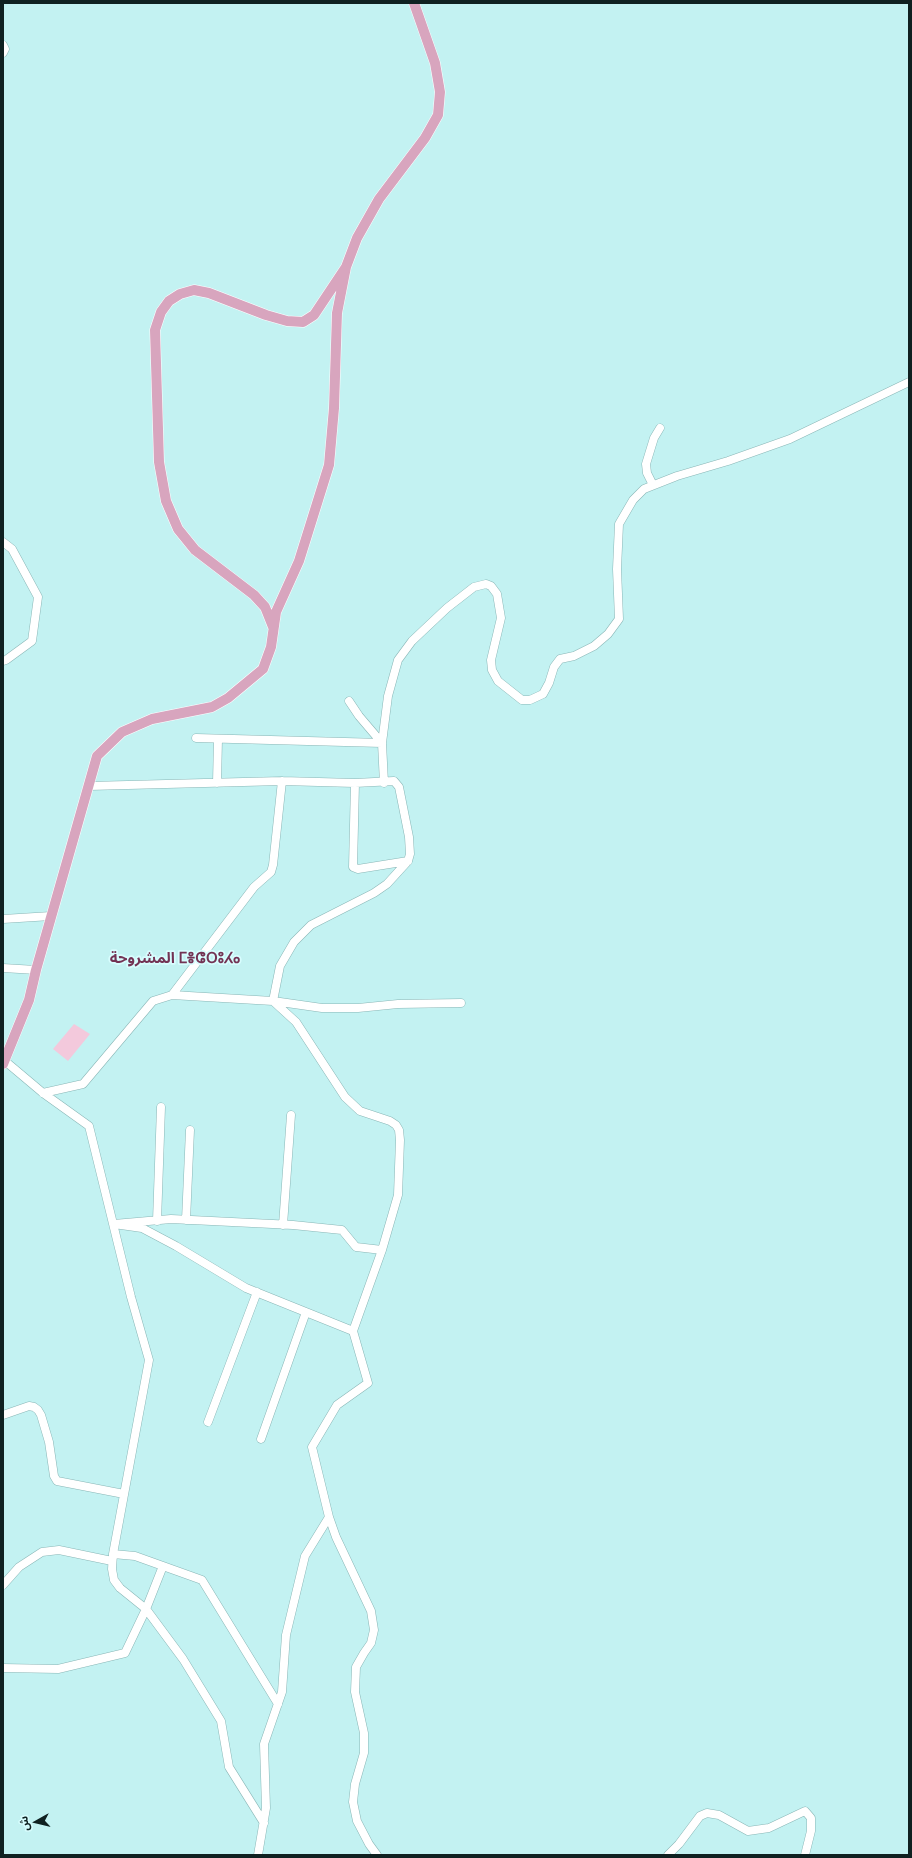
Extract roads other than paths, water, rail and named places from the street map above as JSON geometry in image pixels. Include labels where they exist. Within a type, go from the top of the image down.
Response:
[{"type":"main road","points":[[4,1060],[29,1000],[51,916],[97,756],[122,732],[152,719],[212,707],[228,698],[263,669],[271,647],[276,612],[299,561],[329,466],[334,408],[337,313],[346,267],[357,238],[379,199],[425,138],[438,114],[440,92],[435,63],[414,3]]},
{"type":"main road","points":[[273,628],[265,607],[254,595],[195,550],[178,529],[166,501],[159,462],[155,330],[161,312],[169,301],[180,294],[194,290],[209,292],[266,315],[287,321],[303,322],[314,315],[346,267]]},
{"type":"street","points":[[3,45],[5,49],[3,53]]},
{"type":"street","points":[[384,782],[382,743],[388,696],[398,660],[412,641],[447,608],[474,587],[486,584],[492,586],[497,594],[501,618],[491,660],[492,670],[498,681],[522,700],[530,700],[543,694],[554,666],[560,659],[574,656],[594,646],[608,634],[619,619],[617,569],[619,524],[633,500],[644,489],[677,476],[728,461],[790,439],[909,382]]},
{"type":"street","points":[[653,486],[647,473],[646,464],[654,438],[660,428]]},
{"type":"street","points":[[3,542],[12,549],[38,597],[32,641],[6,660],[3,660]]},
{"type":"street","points":[[349,701],[359,716],[382,743]]},
{"type":"street","points":[[196,738],[382,743]]},
{"type":"street","points":[[217,783],[218,739]]},
{"type":"street","points":[[89,786],[282,781],[355,783],[394,781],[399,787],[409,837],[410,854],[408,862],[387,884],[374,893],[311,925],[294,942],[280,966],[273,1001]]},
{"type":"street","points":[[172,995],[254,887],[270,872],[273,865],[282,781]]},
{"type":"street","points":[[355,783],[353,867],[358,869],[408,862]]},
{"type":"street","points":[[3,919],[51,916]]},
{"type":"street","points":[[3,968],[36,970]]},
{"type":"street","points":[[43,1093],[83,1084],[153,1001],[172,995],[273,1001],[330,1008],[370,1008],[398,1004],[461,1003]]},
{"type":"street","points":[[273,1001],[296,1022],[345,1097],[360,1110],[390,1121],[396,1125],[399,1130],[398,1195],[382,1250],[353,1331],[368,1383],[338,1405],[312,1447],[329,1517],[336,1536],[371,1611],[374,1630],[371,1643],[356,1667],[355,1692],[364,1733],[364,1753],[355,1784],[353,1802],[357,1821],[369,1844],[377,1855]]},
{"type":"street","points":[[4,1060],[43,1093],[89,1126],[131,1297],[149,1360],[112,1557],[114,1580],[120,1588],[146,1609],[183,1659],[221,1721],[229,1767],[264,1823]]},
{"type":"street","points":[[157,1221],[161,1108]]},
{"type":"street","points":[[283,1225],[291,1115]]},
{"type":"street","points":[[186,1220],[190,1130]]},
{"type":"street","points":[[114,1224],[186,1220],[283,1225],[342,1230],[356,1247],[382,1250]]},
{"type":"street","points":[[114,1224],[142,1228],[176,1246],[246,1288],[353,1331]]},
{"type":"street","points":[[208,1422],[257,1292]]},
{"type":"street","points":[[260,1439],[306,1312]]},
{"type":"street","points":[[3,1415],[29,1406],[38,1410],[41,1415],[49,1442],[54,1476],[57,1481],[124,1494]]},
{"type":"street","points":[[258,1855],[266,1808],[264,1744],[282,1692],[286,1635],[305,1556],[329,1517]]},
{"type":"street","points":[[3,1585],[19,1567],[42,1552],[59,1550],[112,1557],[135,1556],[202,1580],[278,1704]]},
{"type":"street","points":[[3,1668],[58,1669],[125,1653],[164,1566]]},
{"type":"street","points":[[668,1855],[679,1844],[700,1816],[707,1813],[719,1815],[748,1831],[769,1828],[805,1811],[811,1818],[811,1831],[806,1855]]},
{"type":"district","name":"المشروحة ⵎⴻⵛⵔⵓⵃⴰ","points":[[175,959]]}]
